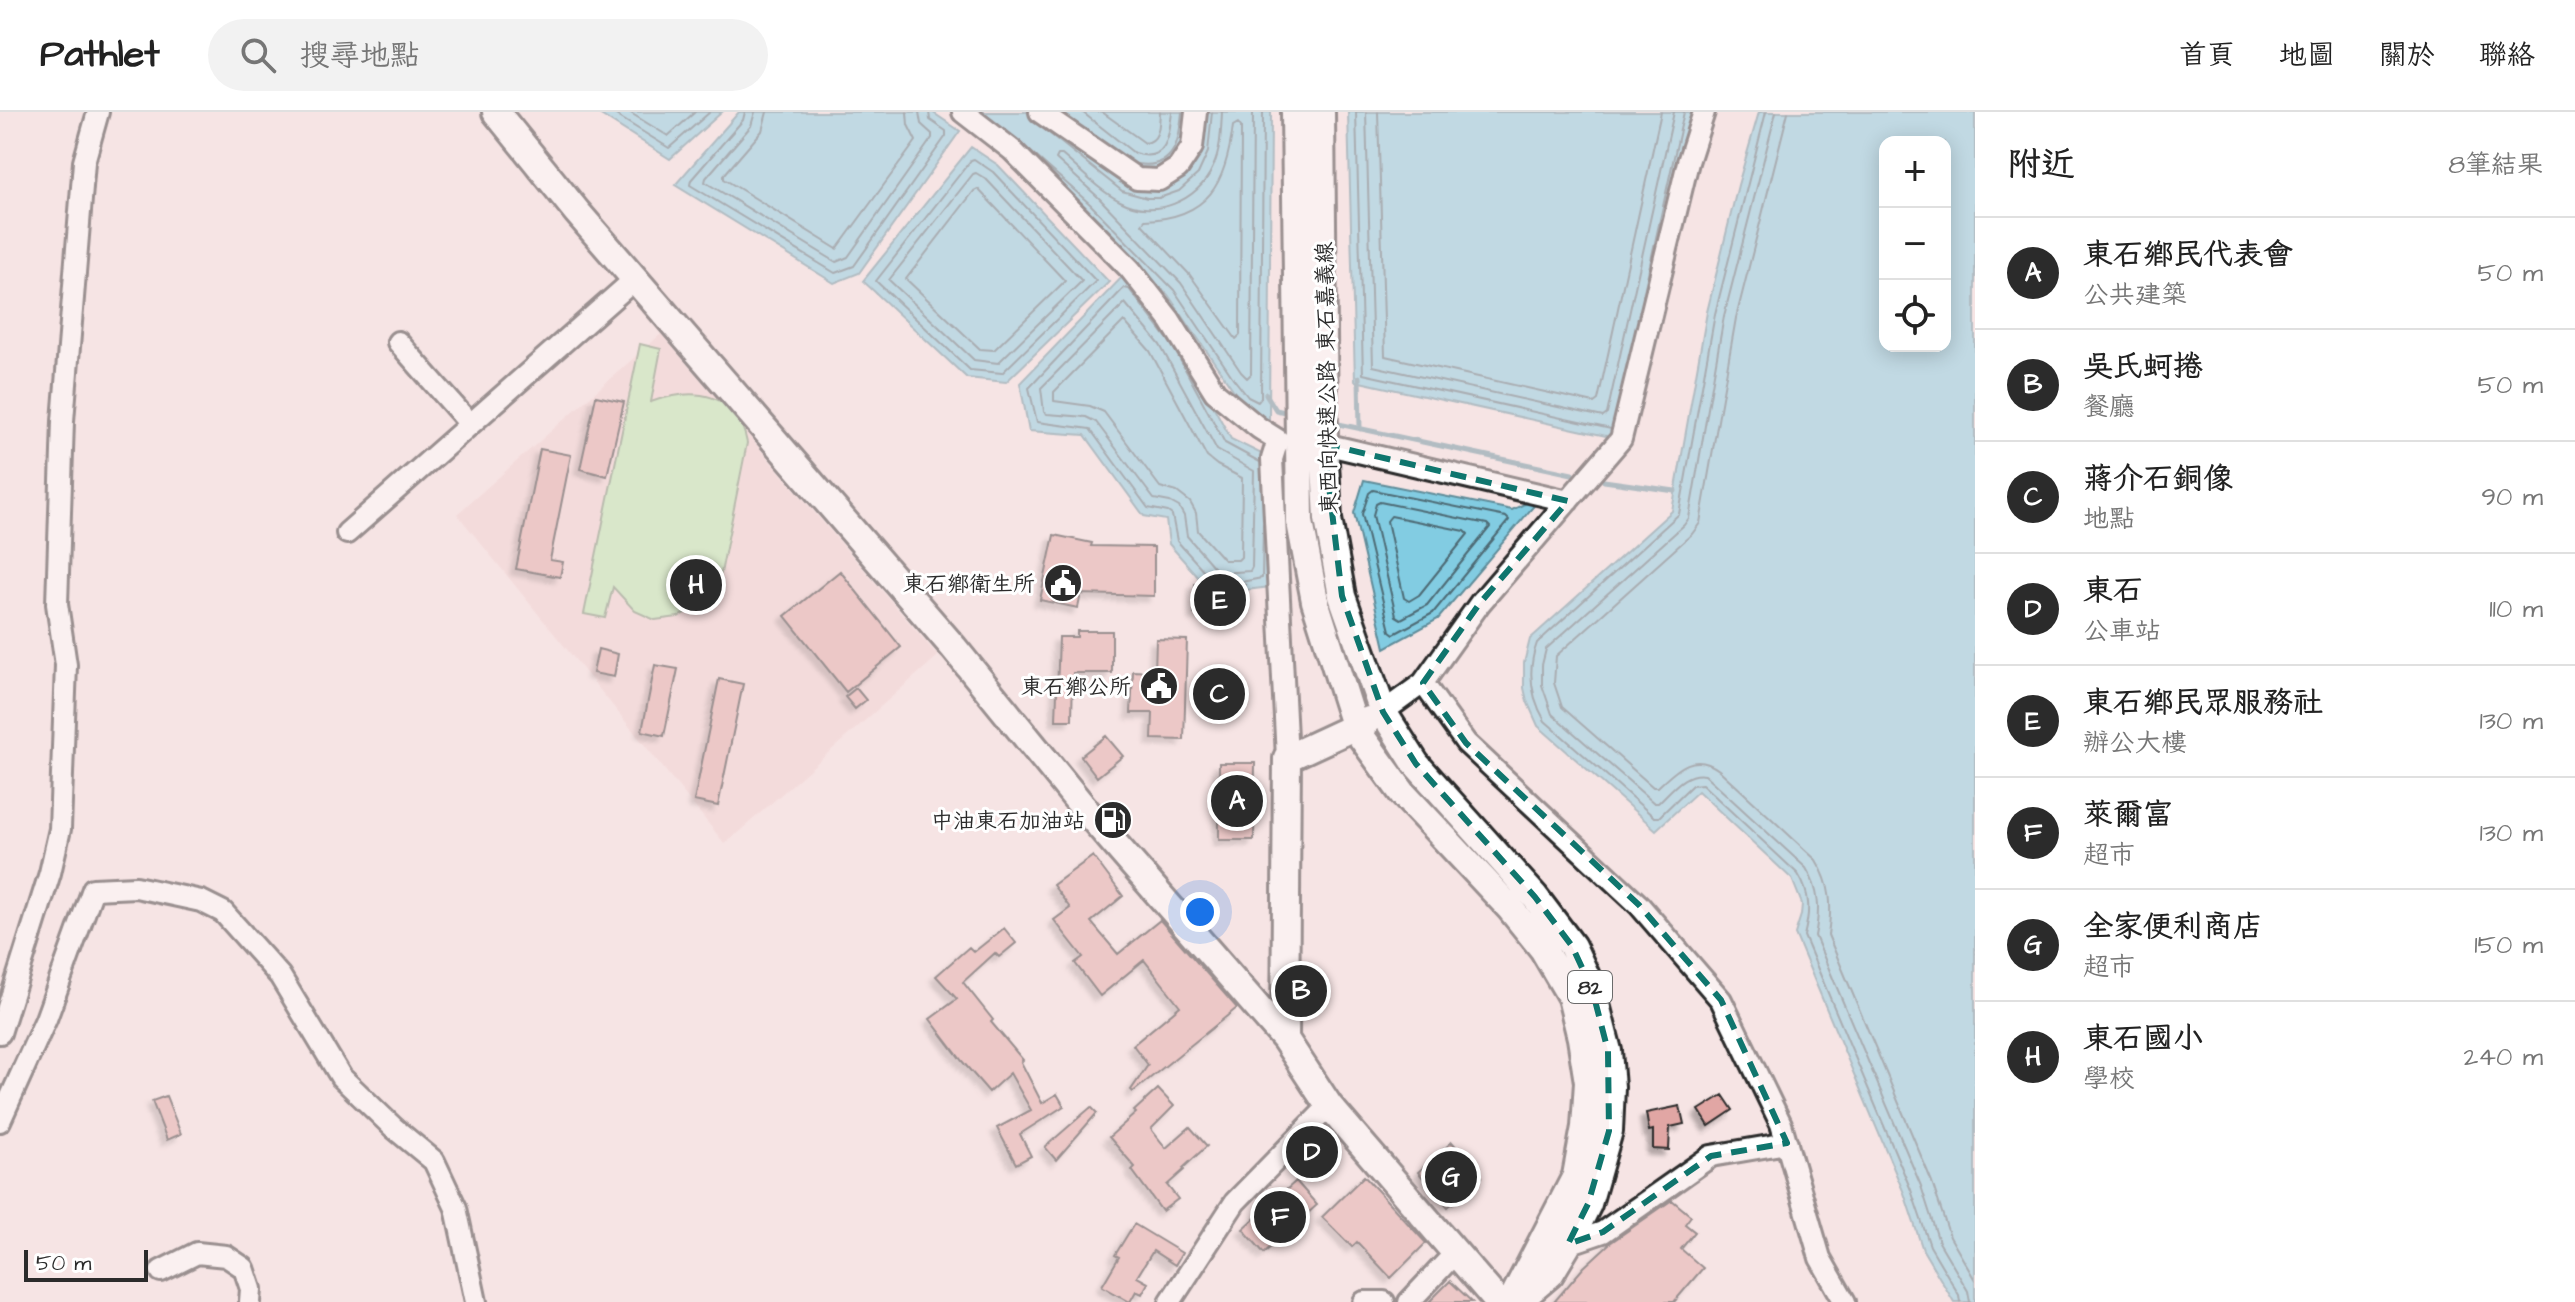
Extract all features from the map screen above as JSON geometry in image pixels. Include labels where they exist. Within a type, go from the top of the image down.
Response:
[{"type":"main road","points":[[496,112],[548,178],[954,648],[1088,813],[1285,1039],[1329,1106],[1498,1302]]},
{"type":"main road","name":"東西向快速公路 東石嘉義線","points":[[1295,112],[1300,522],[1315,601],[1355,728],[1403,794],[1535,939],[1571,997],[1588,1082],[1585,1127],[1576,1176],[1558,1238]]},
{"type":"main road","name":"東西向快速公路 東石嘉義線","points":[[1321,112],[1324,444],[1328,519],[1342,596],[1383,712],[1416,764],[1535,897],[1572,946],[1592,989],[1608,1051],[1611,1087],[1609,1131],[1588,1204],[1558,1238],[1514,1302]]},
{"type":"main road","points":[[1285,1039],[1287,758],[1383,712]]},
{"type":"street","points":[[0,1033],[50,873],[60,829],[66,665],[57,604],[63,421],[84,162],[98,112]]},
{"type":"street","points":[[963,112],[1012,150],[1130,269],[1170,320],[1215,392],[1278,440],[1272,459],[1287,758]]},
{"type":"street","points":[[1040,112],[1137,179],[1159,180],[1178,168],[1192,147],[1196,112]]},
{"type":"street","points":[[1383,712],[1423,683],[1480,603],[1621,439],[1688,162],[1704,112]]},
{"type":"street","points":[[347,533],[635,279]]},
{"type":"street","points":[[398,342],[470,424]]},
{"type":"street","points":[[1324,444],[1568,501]]},
{"type":"street","points":[[1423,683],[1466,743],[1639,905],[1721,1000],[1781,1124],[1820,1258],[1845,1302]]},
{"type":"street","points":[[0,1121],[46,1019],[93,889],[136,887],[201,901],[223,912],[280,976],[341,1077],[434,1161],[456,1208],[476,1302]]},
{"type":"street","points":[[1170,1302],[1235,1202],[1329,1106]]},
{"type":"street","points":[[1558,1238],[1603,1232],[1711,1156],[1787,1143]]},
{"type":"street","points":[[1409,1302],[1456,1252]]},
{"type":"street","points":[[161,1271],[197,1253],[226,1256],[244,1268],[251,1289],[250,1302]]},
{"type":"street","points":[[1364,1302],[1384,1302]]},
{"type":"highlighted area","points":[[1324,444],[1568,501],[1480,603],[1423,683],[1466,743],[1639,905],[1721,1000],[1787,1143],[1711,1156],[1603,1232],[1568,1244],[1588,1204],[1609,1131],[1608,1051],[1592,989],[1572,946],[1535,897],[1416,764],[1383,712],[1342,596]]},
{"type":"shaded area","points":[[661,334],[938,656],[725,844],[457,514]]},
{"type":"green space","points":[[640,344],[661,349],[651,402],[683,395],[711,397],[724,403],[734,413],[747,443],[719,583],[702,603],[678,617],[655,620],[635,611],[613,587],[605,618],[584,614]]},
{"type":"water","points":[[596,112],[722,112],[670,159]]},
{"type":"water","points":[[739,112],[932,112],[960,131],[859,273],[834,283],[675,185]]},
{"type":"water","points":[[972,112],[1033,112],[1127,185],[1157,190],[1176,183],[1192,169],[1200,150],[1204,112],[1271,112],[1269,420],[1243,404],[1168,295],[1085,210]]},
{"type":"water","points":[[1053,112],[1190,112],[1187,142],[1166,168],[1142,173]]},
{"type":"water","points":[[1348,112],[1692,112],[1620,439],[1355,381]]},
{"type":"water","points":[[1759,112],[1975,112],[1975,1302],[1954,1302],[1923,1250],[1904,1193],[1795,934],[1802,904],[1792,879],[1698,791],[1656,830],[1538,726],[1527,701],[1524,663],[1530,639],[1672,511],[1707,312]]},
{"type":"water","points":[[971,147],[998,165],[1109,282],[1006,382],[967,378],[863,281]]},
{"type":"water","points":[[1126,273],[1175,335],[1231,439],[1272,459],[1270,587],[1213,594],[1169,544],[1166,520],[1144,516],[1085,435],[1029,431],[1020,383]]},
{"type":"water","points":[[1364,480],[1512,510],[1543,495],[1438,619],[1385,648],[1354,513]]},
{"type":"building","points":[[596,396],[624,402],[607,476],[580,469]]},
{"type":"building","points":[[540,449],[571,455],[550,560],[563,562],[560,577],[516,569]]},
{"type":"building","points":[[1054,535],[1092,543],[1091,546],[1154,547],[1154,596],[1081,594],[1078,608],[1040,600]]},
{"type":"building","points":[[840,571],[901,647],[846,692],[785,616]]},
{"type":"building","points":[[1195,584],[1245,585],[1244,615],[1194,614]]},
{"type":"building","points":[[1077,631],[1112,631],[1112,673],[1073,673],[1072,720],[1056,720],[1059,637],[1077,637]]},
{"type":"building","name":"東石鄉公所","points":[[1156,639],[1187,640],[1184,740],[1152,739],[1153,713],[1131,713],[1133,671],[1155,672]]},
{"type":"building","points":[[598,649],[618,654],[614,677],[593,673]]},
{"type":"building","points":[[655,665],[678,669],[664,736],[642,731]]},
{"type":"building","points":[[719,679],[743,684],[718,806],[694,801]]},
{"type":"building","points":[[856,688],[866,700],[855,709],[845,697]]},
{"type":"building","points":[[1106,736],[1123,756],[1097,777],[1081,756]]},
{"type":"building","points":[[1219,763],[1255,763],[1254,840],[1219,840]]},
{"type":"building","points":[[1093,856],[1123,896],[1091,922],[1118,954],[1160,920],[1237,1008],[1133,1092],[1131,1090],[1148,1065],[1133,1045],[1180,1006],[1144,960],[1100,996],[1075,963],[1083,957],[1054,920],[1070,908],[1053,885]]},
{"type":"building","points":[[1004,928],[1016,943],[999,957],[995,953],[963,982],[1023,1060],[1021,1062],[1042,1103],[1057,1094],[1064,1106],[1020,1134],[1031,1156],[1016,1164],[997,1128],[1031,1110],[1010,1073],[989,1092],[930,1019],[957,999],[936,976],[969,947],[974,952]]},
{"type":"building","points":[[1158,1089],[1174,1106],[1151,1129],[1166,1148],[1190,1127],[1207,1146],[1167,1185],[1178,1199],[1162,1211],[1132,1170],[1135,1167],[1109,1137]]},
{"type":"building","points":[[1723,1095],[1733,1110],[1709,1126],[1699,1110]]},
{"type":"building","points":[[166,1096],[181,1134],[167,1140],[152,1101]]},
{"type":"building","points":[[1680,1106],[1684,1124],[1670,1127],[1669,1150],[1653,1149],[1653,1130],[1649,1131],[1646,1113]]},
{"type":"building","points":[[1091,1107],[1097,1113],[1056,1160],[1045,1147]]},
{"type":"building","points":[[1452,1142],[1482,1177],[1448,1207],[1418,1172]]},
{"type":"building","points":[[1364,1176],[1426,1243],[1391,1278],[1357,1242],[1352,1247],[1322,1217]]},
{"type":"building","points":[[1296,1181],[1317,1205],[1264,1253],[1243,1229]]},
{"type":"building","points":[[1672,1200],[1691,1216],[1685,1224],[1695,1232],[1681,1249],[1703,1268],[1674,1302],[1554,1302],[1610,1243]]},
{"type":"building","points":[[1134,1224],[1182,1253],[1175,1265],[1153,1251],[1137,1277],[1148,1283],[1142,1294],[1136,1291],[1130,1302],[1102,1286],[1119,1257],[1115,1255]]},
{"type":"building","points":[[1450,1281],[1472,1302],[1429,1302]]},
{"type":"waterway","points":[[1359,377],[1360,429]]},
{"type":"waterway","points":[[1266,394],[1276,410],[1289,413]]},
{"type":"waterway","points":[[1334,423],[1572,474]]},
{"type":"waterway","points":[[1604,481],[1675,491]]},
{"type":"place","name":"東石鄉衛生所","points":[[1063,583]]},
{"type":"place","name":"東石國小","points":[[696,585]]},
{"type":"place","name":"東石鄉民眾服務社","points":[[1220,600]]},
{"type":"place","name":"東石鄉公所","points":[[1159,686]]},
{"type":"place","name":"蔣介石銅像","points":[[1219,694]]},
{"type":"place","name":"東石鄉民代表會","points":[[1237,801]]},
{"type":"place","name":"中油東石加油站","points":[[1113,820]]},
{"type":"place","name":"吳氏蚵捲","points":[[1301,991]]},
{"type":"place","name":"東石","points":[[1312,1152]]},
{"type":"place","name":"全家便利商店","points":[[1451,1177]]},
{"type":"place","name":"萊爾富","points":[[1280,1217]]}]
